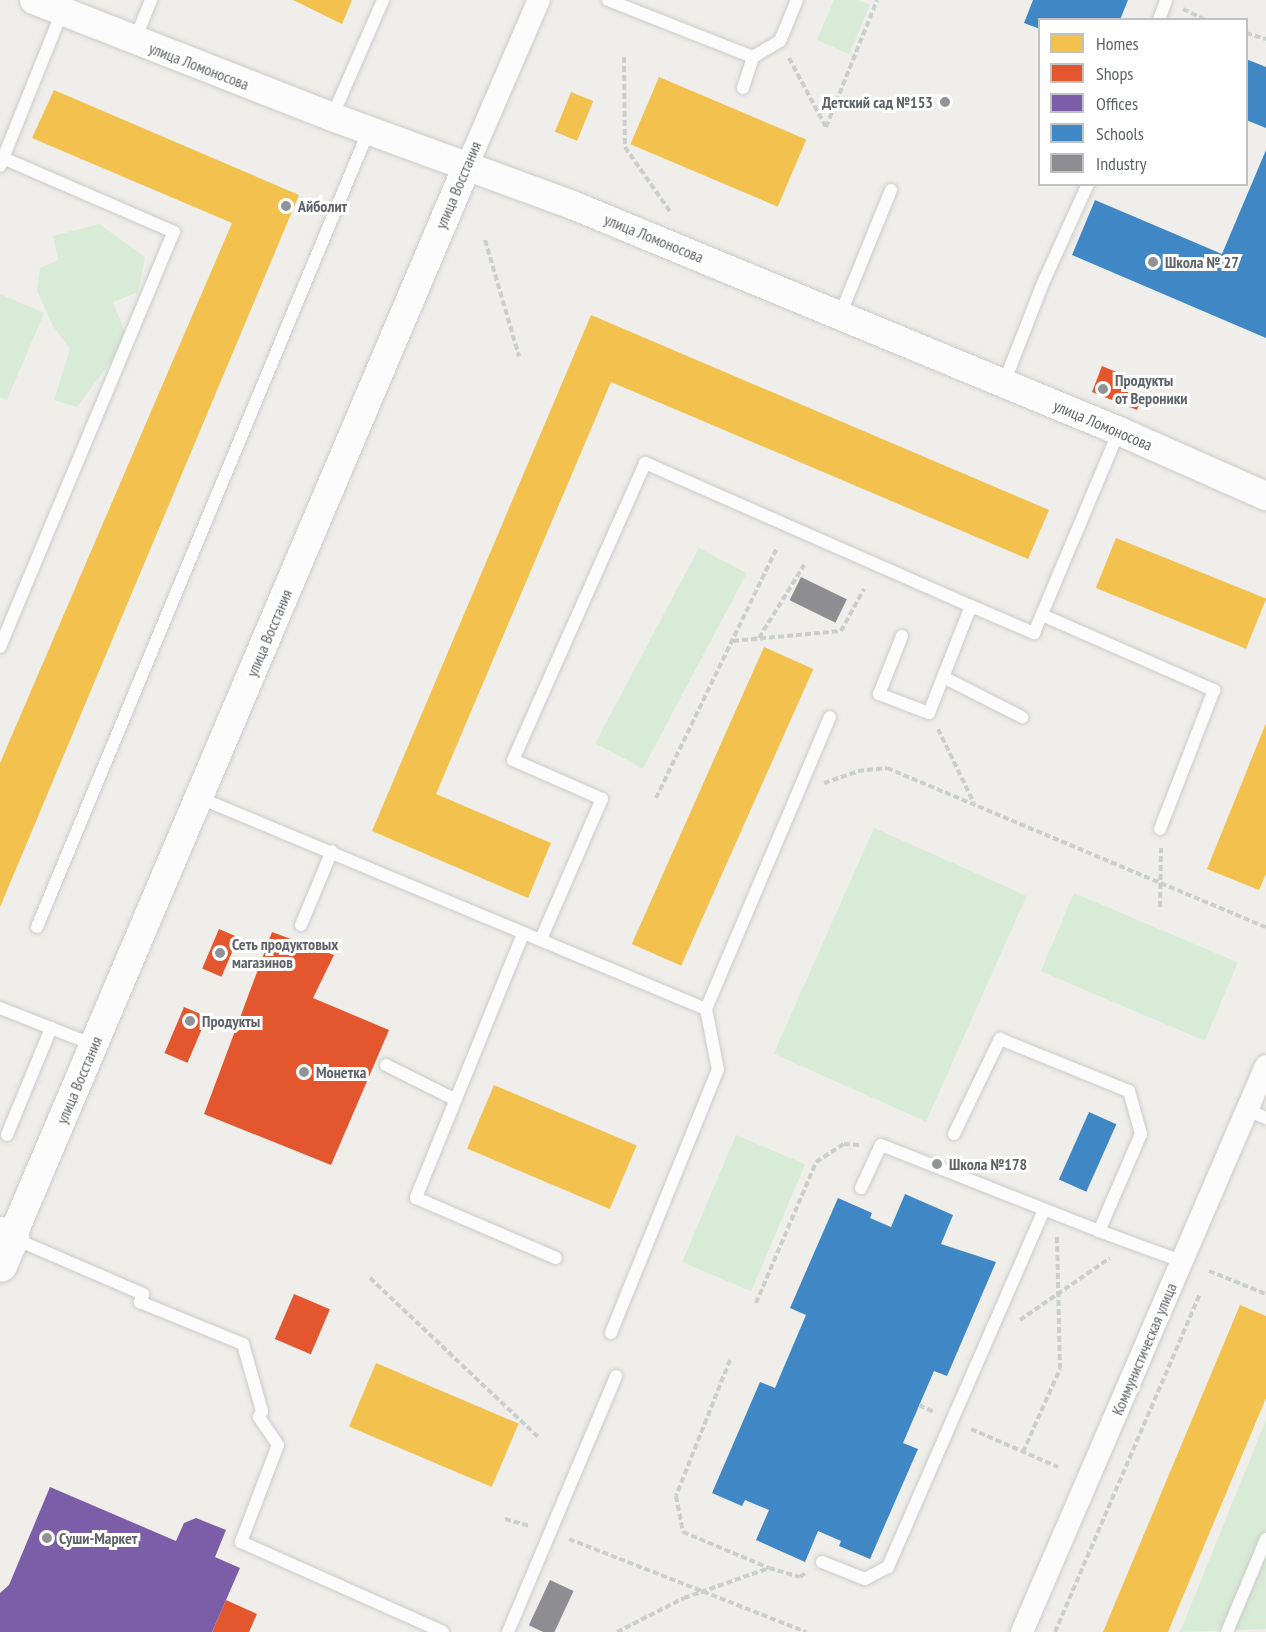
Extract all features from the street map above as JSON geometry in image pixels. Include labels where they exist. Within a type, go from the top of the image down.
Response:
[{"type":"street","name":"улица Ломоносова","points":[[34,0],[332,117],[570,204],[1119,431],[1266,496]]},
{"type":"street","name":"улица Восстания","points":[[4,1245],[94,1045],[539,0]]},
{"type":"street","name":"Коммунистическая улица","points":[[1022,1632],[1181,1261],[1257,1114],[1266,1066]]},
{"type":"lane","points":[[135,41],[151,0]]},
{"type":"lane","points":[[332,117],[383,0]]},
{"type":"lane","points":[[608,0],[753,57]]},
{"type":"lane","points":[[743,88],[753,57],[780,41],[797,0]]},
{"type":"lane","points":[[1160,18],[1166,1]]},
{"type":"lane","points":[[0,647],[174,232],[2,162],[62,12]]},
{"type":"lane","points":[[37,927],[369,130]]},
{"type":"lane","points":[[1004,383],[1043,283],[1088,186]]},
{"type":"lane","points":[[840,315],[891,190]]},
{"type":"lane","points":[[541,939],[602,799],[513,760],[645,463],[1034,633],[1119,431]]},
{"type":"lane","points":[[902,636],[879,694],[928,713],[971,606]]},
{"type":"lane","points":[[1041,615],[1214,690],[1160,830]]},
{"type":"lane","points":[[943,677],[1022,717]]},
{"type":"lane","points":[[611,1333],[718,1070],[706,1009],[830,717]]},
{"type":"lane","points":[[200,798],[332,851],[523,934],[541,939],[706,1009]]},
{"type":"lane","points":[[301,926],[332,851]]},
{"type":"lane","points":[[523,934],[416,1198],[556,1258]]},
{"type":"lane","points":[[0,1008],[94,1045]]},
{"type":"lane","points":[[7,1135],[51,1028]]},
{"type":"lane","points":[[954,1134],[1000,1039],[1129,1091],[1141,1134],[1099,1231]]},
{"type":"lane","points":[[386,1065],[456,1100]]},
{"type":"lane","points":[[861,1188],[881,1145],[1043,1212],[1181,1261]]},
{"type":"lane","points":[[822,1562],[865,1579],[888,1567],[1043,1212]]},
{"type":"lane","points":[[4,1245],[143,1294],[140,1302],[243,1344],[262,1411],[259,1417],[278,1445],[241,1542],[443,1632]]},
{"type":"lane","points":[[508,1632],[552,1533],[616,1376]]},
{"type":"lane","points":[[1227,1632],[1266,1539]]},
{"type":"path","points":[[780,41],[826,127],[877,0]]},
{"type":"path","points":[[1248,34],[1266,39]]},
{"type":"path","points":[[624,57],[625,147],[672,213]]},
{"type":"path","points":[[485,240],[519,356]]},
{"type":"path","points":[[656,798],[777,548]]},
{"type":"path","points":[[759,639],[804,565]]},
{"type":"path","points":[[732,641],[841,631],[864,589]]},
{"type":"path","points":[[928,713],[975,804]]},
{"type":"path","points":[[798,792],[858,771],[887,768],[1162,880],[1266,927]]},
{"type":"path","points":[[1160,830],[1162,880],[1160,907]]},
{"type":"path","points":[[756,1303],[816,1162],[844,1144],[881,1145]]},
{"type":"path","points":[[1023,1452],[1060,1369],[1057,1216]]},
{"type":"path","points":[[984,1346],[1131,1244]]},
{"type":"path","points":[[1055,1632],[1214,1260]]},
{"type":"path","points":[[1209,1271],[1266,1294]]},
{"type":"path","points":[[370,1278],[539,1438]]},
{"type":"path","points":[[730,1360],[676,1496],[683,1532],[769,1568],[800,1577],[822,1562]]},
{"type":"path","points":[[919,1405],[1058,1467]]},
{"type":"path","points":[[506,1519],[552,1533],[806,1632]]},
{"type":"path","points":[[617,1632],[704,1591],[769,1568]]},
{"type":"green space","points":[[834,0],[858,0],[870,5],[849,54],[817,40]]},
{"type":"green space","points":[[99,224],[145,257],[138,292],[113,302],[125,332],[112,360],[77,407],[54,400],[70,349],[53,326],[37,291],[40,268],[58,260],[53,236]]},
{"type":"green space","points":[[0,294],[44,313],[7,400],[0,397]]},
{"type":"green space","points":[[699,548],[747,573],[643,768],[595,743]]},
{"type":"green space","points":[[874,828],[1027,896],[926,1122],[774,1054]]},
{"type":"green space","points":[[1074,893],[1238,963],[1205,1041],[1041,971]]},
{"type":"green space","points":[[736,1135],[805,1164],[751,1291],[682,1262]]},
{"type":"green space","points":[[1266,1420],[1266,1629],[1180,1632]]},
{"type":"building: Homes","points":[[293,0],[352,0],[342,24]]},
{"type":"building: Homes","points":[[659,77],[806,140],[778,207],[630,144]]},
{"type":"building: Homes","points":[[54,90],[299,195],[0,907],[0,763],[232,223],[32,138]]},
{"type":"building: Homes","points":[[571,92],[593,101],[577,141],[555,132]]},
{"type":"building: Homes","points":[[591,315],[1049,510],[1028,559],[611,382],[436,794],[551,843],[528,898],[372,831]]},
{"type":"building: Homes","points":[[1116,538],[1266,599],[1246,649],[1096,588]]},
{"type":"building: Homes","points":[[764,647],[813,669],[681,966],[632,944]]},
{"type":"building: Homes","points":[[1266,723],[1266,874],[1259,890],[1207,869]]},
{"type":"building: Homes","points":[[494,1085],[637,1146],[610,1209],[467,1149]]},
{"type":"building: Homes","points":[[1240,1305],[1266,1316],[1266,1398],[1168,1632],[1103,1632]]},
{"type":"building: Homes","points":[[376,1363],[519,1424],[492,1487],[349,1427]]},
{"type":"building: Shops","points":[[1102,366],[1121,374],[1116,387],[1142,398],[1137,410],[1092,392]]},
{"type":"building: Shops","name":"Сеть продуктовых магазинов","points":[[219,929],[238,937],[222,977],[202,969]]},
{"type":"building: Shops","points":[[272,932],[334,955],[313,998],[389,1030],[331,1165],[204,1114]]},
{"type":"building: Shops","points":[[184,1007],[207,1017],[187,1063],[164,1053]]},
{"type":"building: Shops","points":[[294,1294],[330,1309],[311,1354],[275,1339]]},
{"type":"building: Shops","points":[[226,1600],[257,1614],[249,1632],[212,1632]]},
{"type":"building: Offices","points":[[50,1487],[176,1541],[184,1523],[196,1518],[226,1530],[215,1557],[240,1568],[212,1632],[0,1632],[0,1593],[9,1585]]},
{"type":"building: Schools","points":[[1033,0],[1128,0],[1121,18],[1038,18],[1038,28],[1024,23]]},
{"type":"building: Schools","points":[[1248,60],[1266,67],[1266,128],[1248,121]]},
{"type":"building: Schools","points":[[1266,150],[1266,338],[1072,255],[1095,200],[1222,254]]},
{"type":"building: Schools","points":[[1089,1112],[1116,1124],[1086,1192],[1059,1180]]},
{"type":"building: Schools","points":[[905,1194],[953,1215],[941,1244],[996,1262],[947,1376],[934,1371],[903,1443],[918,1449],[870,1559],[839,1546],[841,1541],[818,1531],[805,1562],[756,1540],[769,1510],[745,1500],[742,1506],[712,1493],[760,1382],[775,1388],[806,1315],[790,1308],[838,1198],[872,1213],[870,1218],[891,1227]]},
{"type":"building: Industry","points":[[801,577],[847,599],[835,623],[790,600]]},
{"type":"building: Industry","points":[[550,1580],[574,1591],[554,1632],[543,1632],[529,1625]]},
{"type":"place","name":"Детский сад №153","points":[[945,102]]},
{"type":"place","name":"Айболит","points":[[286,206]]},
{"type":"place","name":"Школа № 27","points":[[1153,262]]},
{"type":"place","name":"Продукты от Вероники","points":[[1103,389]]},
{"type":"place","name":"Сеть продуктовых магазинов","points":[[220,953]]},
{"type":"place","name":"Продукты","points":[[190,1021]]},
{"type":"place","name":"Монетка","points":[[304,1072]]},
{"type":"place","name":"Школа №178","points":[[937,1164]]},
{"type":"place","name":"Суши-Маркет","points":[[47,1538]]}]
